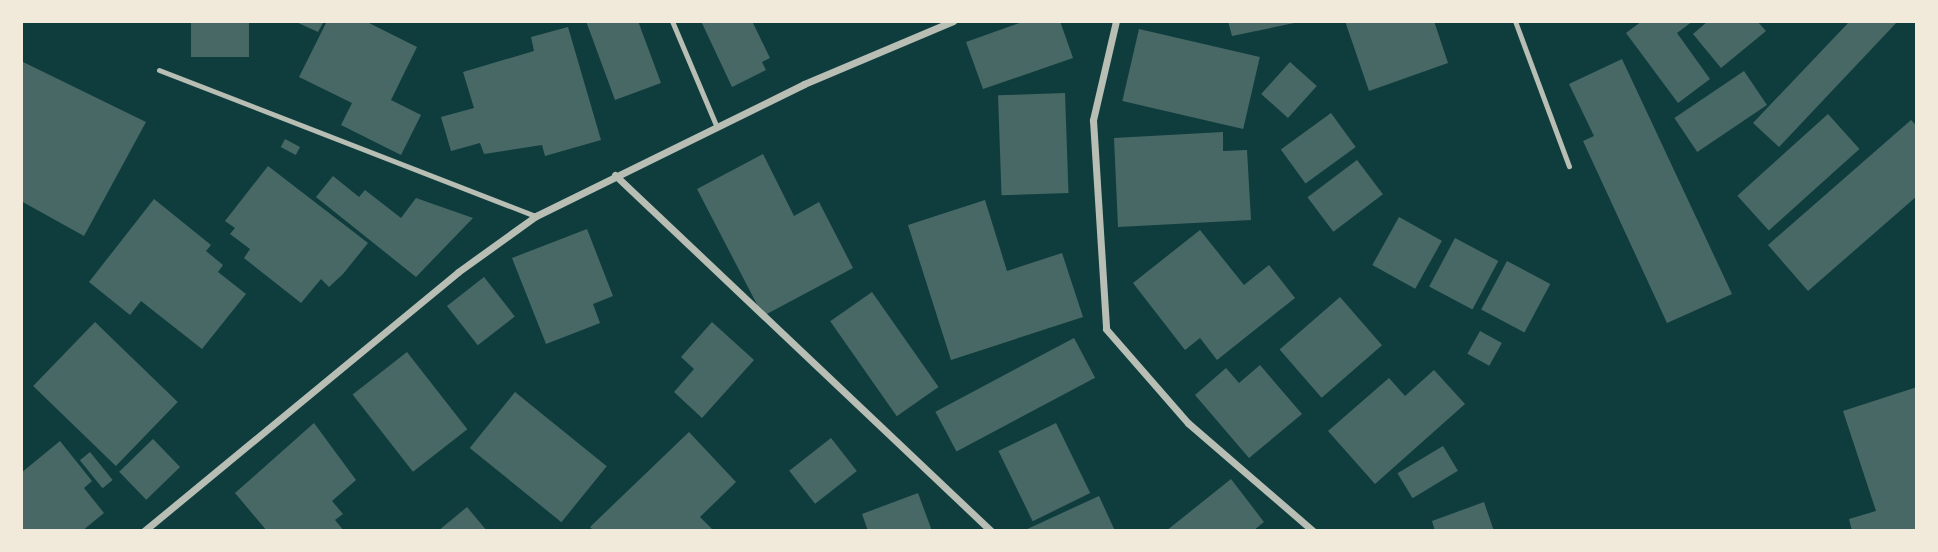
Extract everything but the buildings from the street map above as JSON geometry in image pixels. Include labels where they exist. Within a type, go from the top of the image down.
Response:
[{"type":"street","points":[[148,530],[458,272],[536,216],[716,125],[953,21]]},
{"type":"street","points":[[1116,21],[1093,120],[1106,329],[1188,423],[1313,531]]},
{"type":"street","points":[[615,175],[992,531]]},
{"type":"lane","points":[[672,21],[716,125]]},
{"type":"lane","points":[[1516,21],[1569,166]]},
{"type":"lane","points":[[159,70],[536,216]]}]
